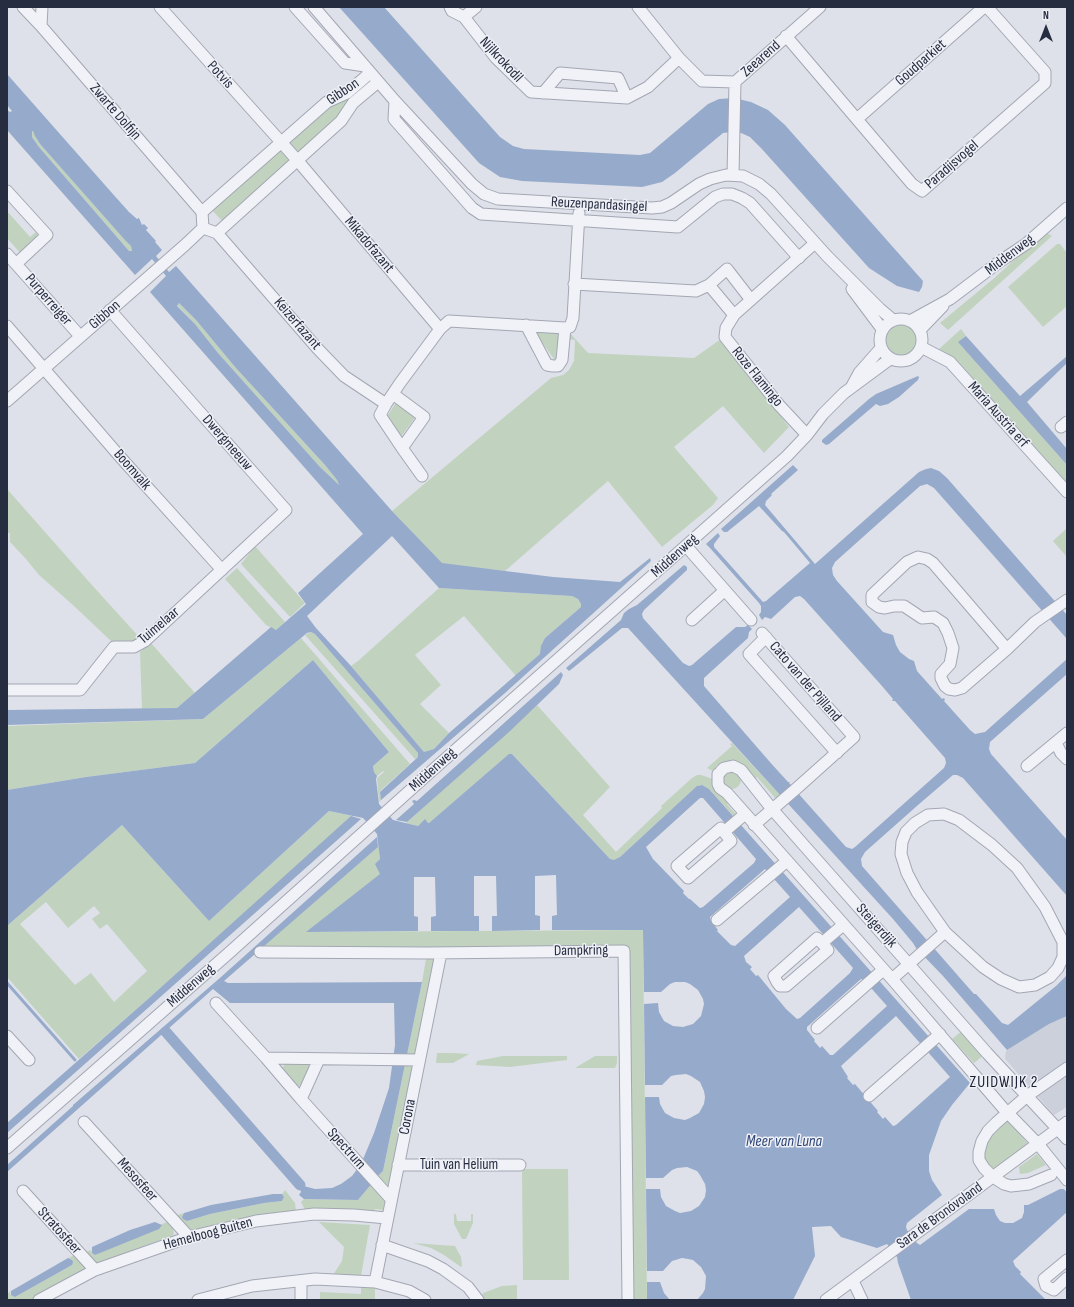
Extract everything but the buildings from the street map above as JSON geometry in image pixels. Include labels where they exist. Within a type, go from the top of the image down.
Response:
[{"type":"street","name":"Zwarte Dolfijn","points":[[23,7],[202,212]]},
{"type":"street","points":[[41,26],[42,7]]},
{"type":"street","name":"Potvis","points":[[160,7],[281,144]]},
{"type":"street","points":[[295,7],[344,63],[367,69]]},
{"type":"street","name":"Reuzenpandasingel","points":[[314,7],[395,101],[472,184],[484,194],[498,199],[633,208],[658,208],[671,203],[703,181],[721,176],[733,175],[747,178],[764,187],[772,194],[827,256],[893,320]]},
{"type":"street","points":[[464,17],[476,7]]},
{"type":"street","name":"Zeearend","points":[[733,175],[735,82],[820,7]]},
{"type":"street","name":"Paradijsvogel","points":[[786,36],[912,184],[922,191],[1045,83],[1045,72],[986,7]]},
{"type":"street","name":"Goudparkiet","points":[[857,119],[986,7]]},
{"type":"street","points":[[642,8],[679,58],[702,81],[735,82]]},
{"type":"street","name":"Nijlkrokodil","points":[[451,9],[464,17],[496,58],[531,92],[627,98]]},
{"type":"street","points":[[543,93],[560,73],[618,78],[627,98],[648,86],[679,58]]},
{"type":"street","name":"Gibbon","points":[[202,212],[327,102],[347,93],[367,69]]},
{"type":"street","name":"Gibbon","points":[[217,233],[341,121],[353,103],[378,82]]},
{"type":"street","name":"Reuzenpandasingel","points":[[395,101],[394,119],[476,212],[481,214],[678,226],[715,197],[722,194],[732,194],[750,203],[799,258]]},
{"type":"street","points":[[281,144],[298,161]]},
{"type":"street","name":"Mikadofazant","points":[[298,161],[440,329]]},
{"type":"street","name":"Purperreiger","points":[[7,191],[47,235],[16,264]]},
{"type":"street","points":[[422,476],[380,415],[386,404],[440,329],[449,321],[565,328],[570,326],[572,323],[580,205]]},
{"type":"street","name":"Middenweg","points":[[910,321],[950,299],[999,262],[1026,244],[1067,208]]},
{"type":"street","points":[[202,212],[202,228],[217,233]]},
{"type":"street","name":"Gibbon","points":[[7,401],[170,258],[202,228]]},
{"type":"street","name":"Keizerfazant","points":[[217,233],[317,348],[344,376],[386,404]]},
{"type":"street","name":"Roze Flamingo","points":[[806,435],[779,405],[725,337],[726,328],[734,315],[815,243]]},
{"type":"street","name":"Purperreiger","points":[[7,254],[80,336]]},
{"type":"street","name":"Reuzenpandasingel","points":[[827,256],[882,329]]},
{"type":"street","points":[[574,284],[696,291],[709,285],[727,269],[751,300]]},
{"type":"street","points":[[709,285],[734,315]]},
{"type":"street","name":"Middenweg","points":[[920,330],[950,299]]},
{"type":"street","name":"Dwergmeeuw","points":[[110,310],[286,510],[222,570]]},
{"type":"street","points":[[902,318],[910,321],[920,330],[922,341],[921,347],[912,358],[905,361],[890,359],[884,354],[881,348],[880,336],[882,329],[886,324],[893,320],[902,318]]},
{"type":"street","points":[[526,325],[547,365],[553,366],[558,366],[561,363],[565,328]]},
{"type":"street","name":"Boomvalk","points":[[7,326],[222,570]]},
{"type":"street","name":"Maria Austria erf","points":[[921,347],[950,362],[1067,492]]},
{"type":"street","name":"Middenweg","points":[[852,386],[859,373],[881,348]]},
{"type":"street","name":"Middenweg","points":[[7,1148],[787,456],[823,414],[852,386],[867,377],[890,359]]},
{"type":"street","points":[[393,394],[424,417],[402,448]]},
{"type":"street","points":[[686,546],[751,620]]},
{"type":"street","points":[[1007,649],[928,559],[918,557],[907,562],[872,595],[872,602],[879,607],[885,608],[904,606],[922,618],[934,617],[943,623],[948,632],[952,648],[950,664],[941,674],[941,678],[942,682],[949,689],[955,690],[962,688],[1007,649],[1035,622],[1063,602]]},
{"type":"street","name":"Tuimelaar","points":[[7,690],[80,690],[114,647],[134,647],[139,645],[222,570]]},
{"type":"street","points":[[692,620],[724,591]]},
{"type":"street","name":"Cato van der Pijlland","points":[[754,825],[837,753],[854,737],[764,635],[749,654],[837,753]]},
{"type":"street","points":[[1027,766],[1067,733]]},
{"type":"street","points":[[1056,743],[1061,753],[1067,759]]},
{"type":"street","name":"Steigerdijk","points":[[1067,1139],[1063,1125],[1027,1096],[772,809],[741,770],[733,766],[724,768],[718,774],[718,784],[720,788],[727,793],[1008,1113],[1038,1144],[1067,1180]]},
{"type":"street","points":[[724,832],[745,814]]},
{"type":"street","points":[[928,814],[944,814],[959,820],[992,845],[1017,868],[1046,907],[1063,942],[1063,957],[1058,968],[1050,978],[1035,985],[1019,987],[1001,979],[983,967],[945,932],[917,892],[907,873],[901,854],[902,842],[906,832],[915,823],[928,814]]},
{"type":"street","points":[[721,828],[724,832],[731,840],[688,878],[677,866],[721,828]]},
{"type":"street","points":[[717,920],[786,861]]},
{"type":"street","name":"Steigerdijk","points":[[822,943],[843,925]]},
{"type":"street","points":[[892,980],[945,932]]},
{"type":"street","name":"Steigerdijk","points":[[817,938],[822,943],[828,950],[786,986],[780,986],[774,976],[817,938]]},
{"type":"street","name":"Dampkring","points":[[260,952],[624,951],[628,1300]]},
{"type":"street","name":"Corona","points":[[375,1282],[441,952]]},
{"type":"street","name":"Steigerdijk","points":[[817,1028],[883,970]]},
{"type":"street","name":"Spectrum","points":[[216,1003],[391,1199]]},
{"type":"street","points":[[869,1096],[940,1034]]},
{"type":"street","points":[[7,1036],[29,1060]]},
{"type":"street","points":[[266,1058],[420,1060]]},
{"type":"street","points":[[301,1099],[319,1059]]},
{"type":"street","name":"Sara de Bronóvoland","points":[[1051,1175],[1040,1181],[1020,1186],[1004,1184],[984,1168],[979,1160],[979,1152],[982,1141],[988,1131],[1027,1096],[1067,1068]]},
{"type":"street","name":"Mesosfeer","points":[[84,1122],[189,1237]]},
{"type":"street","name":"Sara de Bronóvoland","points":[[826,1300],[1063,1125]]},
{"type":"street","name":"Tuin van Helium","points":[[398,1164],[520,1164]]},
{"type":"street","name":"Stratosfeer","points":[[23,1191],[95,1270]]},
{"type":"street","name":"Hemelboog Buiten","points":[[39,1300],[95,1270],[189,1237],[256,1221],[314,1214],[388,1218]]},
{"type":"street","points":[[382,1245],[428,1261],[449,1272],[468,1287],[473,1298]]},
{"type":"street","points":[[1067,1260],[1044,1279],[1046,1286],[1054,1290],[1067,1278]]},
{"type":"street","points":[[198,1300],[252,1286],[315,1279],[375,1282],[409,1290],[425,1300]]},
{"type":"street","points":[[301,1281],[301,1300]]},
{"type":"street","points":[[852,1281],[862,1300]]},
{"type":"shaded area","points":[[1067,1016],[1067,1107],[1054,1115],[1005,1057],[1006,1051],[1013,1046],[1049,1024]]},
{"type":"green space","points":[[354,91],[357,94],[335,122],[298,155],[287,142],[325,108]]},
{"type":"green space","points":[[32,131],[40,144],[131,246],[132,251],[129,251],[39,147],[32,137]]},
{"type":"green space","points":[[281,149],[290,160],[223,222],[211,209]]},
{"type":"green space","points":[[7,211],[30,237],[36,232],[37,234],[37,240],[22,255],[7,238]]},
{"type":"green space","points":[[1045,232],[1052,236],[948,330],[940,323],[992,280]]},
{"type":"green space","points":[[1057,244],[1060,244],[1067,253],[1067,306],[1043,327],[1008,287]]},
{"type":"green space","points":[[179,303],[196,320],[235,367],[325,465],[337,480],[339,486],[320,467],[218,353],[195,324],[177,305]]},
{"type":"green space","points":[[901,325],[912,329],[916,340],[912,351],[901,355],[890,351],[886,340],[890,329]]},
{"type":"green space","points":[[961,329],[966,336],[959,342],[1067,465],[1067,485],[963,367],[939,349]]},
{"type":"green space","points":[[535,332],[559,333],[559,357],[556,362]]},
{"type":"green space","points":[[569,332],[588,353],[694,358],[721,339],[789,427],[764,453],[723,406],[674,447],[718,498],[713,505],[662,547],[608,481],[505,571],[442,564],[392,511],[551,378],[563,375],[569,370],[574,361],[575,340],[568,339]]},
{"type":"green space","points":[[397,401],[414,414],[414,419],[400,438],[386,418]]},
{"type":"green space","points":[[7,489],[140,638],[134,641],[111,641],[39,575],[10,542],[10,533],[7,533]]},
{"type":"green space","points":[[1067,528],[1067,557],[1053,541]]},
{"type":"green space","points":[[255,546],[305,603],[290,617],[241,564]]},
{"type":"green space","points":[[237,568],[285,622],[276,630],[266,625],[225,579]]},
{"type":"green space","points":[[439,588],[572,596],[578,599],[581,607],[545,638],[540,654],[516,676],[464,616],[415,655],[441,685],[420,704],[449,733],[434,749],[424,752],[351,666]]},
{"type":"green space","points":[[311,632],[315,634],[418,753],[418,757],[415,759],[305,635]]},
{"type":"green space","points":[[301,638],[410,764],[380,791],[381,800],[379,802],[377,778],[384,772],[383,771],[377,776],[374,772],[373,766],[389,752],[313,660],[195,763],[86,777],[7,790],[7,726],[203,719]]},
{"type":"green space","points":[[151,643],[195,693],[177,708],[142,709],[140,652]]},
{"type":"green space","points":[[537,705],[610,787],[583,815],[616,852],[662,808],[661,806],[697,775],[713,779],[730,801],[727,804],[738,817],[736,819],[709,789],[699,785],[620,857],[616,860],[612,860],[513,755],[510,754],[429,823],[425,820],[418,826],[406,823]]},
{"type":"green space","points":[[732,743],[780,795],[776,799],[757,777],[753,780],[743,765],[739,763],[734,761],[726,762],[719,766],[717,765],[713,771],[707,768],[732,746],[730,744]]},
{"type":"green space","points":[[732,771],[738,774],[741,780],[738,786],[732,789],[726,786],[723,780],[726,774]]},
{"type":"green space","points":[[329,811],[353,816],[79,1059],[7,977],[7,926],[122,825],[209,921]],"holes":[[[46,902],[68,928],[94,906],[100,913],[92,919],[100,929],[107,924],[147,971],[114,1002],[91,973],[75,985],[20,924]]]},
{"type":"green space","points":[[379,846],[381,874],[307,932],[643,930],[647,1300],[631,1300],[629,947],[260,949]]},
{"type":"green space","points":[[426,959],[437,959],[383,1210],[375,1209],[374,1212],[305,1210],[301,1202],[304,1199],[358,1200],[383,1171]]},
{"type":"green space","points":[[963,1030],[985,1054],[974,1063],[952,1039]]},
{"type":"green space","points":[[437,1053],[469,1054],[453,1063],[436,1063]]},
{"type":"green space","points":[[503,1056],[567,1056],[567,1060],[510,1067],[476,1065],[477,1061]]},
{"type":"green space","points":[[595,1056],[617,1056],[615,1068],[575,1068]]},
{"type":"green space","points":[[285,1063],[308,1064],[310,1068],[302,1085],[298,1086],[282,1069]]},
{"type":"green space","points":[[1005,1117],[1028,1144],[994,1168],[990,1169],[981,1154],[982,1147]]},
{"type":"green space","points":[[1037,1154],[1046,1165],[1028,1173],[1020,1174],[1019,1167]]},
{"type":"green space","points":[[522,1169],[568,1169],[569,1280],[523,1280]]},
{"type":"green space","points":[[285,1190],[295,1203],[296,1211],[251,1216],[187,1231],[174,1216],[184,1213],[182,1217],[187,1221],[210,1214],[264,1203],[282,1201],[284,1197],[282,1194]]},
{"type":"green space","points":[[454,1214],[456,1214],[457,1221],[471,1221],[471,1214],[473,1214],[473,1223],[466,1239],[462,1239],[454,1224]]},
{"type":"green space","points":[[167,1222],[173,1229],[174,1234],[172,1236],[100,1264],[95,1265],[83,1253],[91,1250],[95,1255]]},
{"type":"green space","points":[[319,1222],[370,1225],[361,1276],[333,1275],[342,1261],[344,1247]]},
{"type":"green space","points":[[413,1243],[455,1246],[461,1257],[462,1266],[461,1267],[431,1248]]},
{"type":"green space","points":[[75,1255],[85,1264],[84,1271],[32,1300],[9,1300],[7,1298],[7,1294],[11,1291],[10,1294],[15,1297],[72,1265],[72,1260],[68,1258]]},
{"type":"green space","points":[[361,1285],[375,1286],[375,1300],[320,1300],[320,1292],[361,1294]]},
{"type":"green space","points":[[517,1285],[517,1300],[481,1300],[483,1293],[502,1286]]},
{"type":"water","points":[[339,7],[384,7],[500,137],[513,146],[524,149],[640,155],[650,153],[708,104],[719,99],[734,98],[751,102],[768,110],[785,125],[923,281],[922,287],[919,292],[897,286],[869,268],[761,148],[750,137],[741,133],[723,133],[662,182],[642,187],[522,181],[500,177],[479,163]]},
{"type":"water","points":[[7,74],[129,212],[137,219],[139,218],[142,225],[144,224],[148,228],[146,230],[162,250],[156,256],[169,272],[176,266],[392,511],[442,563],[553,577],[620,582],[650,558],[651,561],[505,693],[381,800],[380,792],[418,757],[418,753],[315,634],[311,632],[307,633],[203,719],[7,725],[7,710],[177,708],[271,627],[276,630],[306,604],[298,593],[363,534],[150,292],[166,276],[152,259],[135,275],[7,130],[7,110],[10,112],[12,111],[7,105]],"holes":[[[32,131],[40,144],[131,246],[132,251],[129,251],[39,147],[32,137]],[[179,303],[196,320],[235,367],[325,465],[337,480],[339,485],[320,467],[218,353],[195,324],[177,306]],[[392,536],[439,588],[572,596],[578,599],[581,604],[581,607],[545,638],[541,646],[540,654],[449,733],[434,749],[424,752],[307,616]]]},
{"type":"water","points":[[966,336],[1020,396],[1067,356],[1067,363],[1027,402],[1067,449],[1067,465],[958,342]]},
{"type":"water","points":[[918,376],[918,380],[899,397],[888,404],[880,406],[876,404],[829,444],[826,445],[822,442],[822,440],[876,394]]},
{"type":"water","points":[[793,465],[798,470],[771,494],[772,495],[766,501],[765,505],[815,564],[919,472],[931,468],[939,471],[947,478],[1067,615],[1067,639],[934,488],[927,484],[920,486],[835,562],[832,568],[833,575],[837,581],[883,632],[893,635],[900,652],[914,661],[917,671],[942,699],[944,698],[944,701],[975,734],[985,732],[1067,659],[1067,674],[990,742],[989,749],[991,754],[1067,840],[1067,896],[963,778],[957,775],[953,775],[918,805],[865,852],[861,859],[862,866],[974,994],[976,994],[1002,1023],[1008,1025],[1056,986],[1067,975],[1067,1016],[1049,1024],[1007,1050],[943,976],[916,948],[893,919],[628,628],[622,628],[569,671],[566,668],[621,620],[624,613],[637,605],[684,565],[687,567],[687,570],[644,610],[642,614],[643,618],[683,663],[689,666],[736,627],[745,627],[748,625],[752,629],[749,632],[748,638],[704,678],[704,686],[846,847],[852,849],[855,847],[944,768],[946,763],[945,758],[895,701],[892,701],[893,699],[882,686],[804,599],[800,596],[795,597],[771,619],[765,617],[762,620],[759,615],[761,612],[761,606],[759,603],[706,544],[718,533],[720,536],[714,544],[714,547],[763,602],[810,563],[784,532],[759,506],[727,532],[724,532],[721,529]]},
{"type":"water","name":"Meer van Luna","points":[[313,660],[389,752],[373,766],[374,772],[377,776],[376,779],[379,804],[393,820],[418,826],[425,819],[429,823],[509,754],[512,754],[610,859],[614,860],[620,857],[697,786],[702,785],[709,789],[970,1083],[941,1121],[929,1155],[929,1171],[932,1180],[942,1195],[907,1223],[907,1230],[920,1245],[969,1209],[994,1209],[1000,1221],[1005,1223],[1013,1223],[1022,1218],[1024,1205],[1028,1205],[1060,1189],[1064,1189],[1067,1193],[1067,1212],[1013,1261],[1015,1266],[1021,1272],[1020,1274],[1046,1300],[911,1300],[897,1257],[887,1244],[877,1248],[841,1237],[831,1226],[812,1227],[815,1256],[793,1300],[697,1300],[705,1289],[706,1276],[701,1267],[693,1260],[688,1259],[682,1258],[672,1261],[663,1271],[647,1271],[646,1189],[660,1189],[661,1197],[666,1206],[680,1213],[691,1211],[699,1206],[705,1197],[706,1190],[705,1184],[697,1171],[687,1167],[672,1170],[663,1178],[646,1178],[645,1097],[659,1097],[660,1104],[665,1113],[674,1118],[685,1120],[699,1113],[704,1104],[705,1097],[700,1082],[686,1074],[671,1076],[662,1085],[645,1085],[644,1004],[658,1003],[659,1012],[664,1021],[673,1026],[683,1027],[693,1024],[701,1016],[704,1004],[703,999],[698,990],[685,982],[675,982],[670,984],[661,992],[644,992],[643,930],[552,930],[552,916],[557,915],[556,875],[535,876],[535,915],[540,916],[540,930],[492,931],[492,916],[497,916],[496,876],[474,876],[474,916],[479,916],[479,931],[431,931],[431,917],[436,916],[435,877],[414,877],[414,916],[418,917],[418,931],[306,932],[380,874],[375,864],[380,859],[377,834],[363,818],[329,811],[209,921],[122,825],[7,926],[7,790],[86,777],[195,763]],"holes":[[[700,798],[703,798],[756,859],[754,863],[700,908],[683,893],[684,891],[653,859],[646,847]],[[765,869],[790,897],[735,946],[731,945],[717,931],[718,930],[711,921],[710,917]],[[799,907],[853,968],[850,973],[800,1018],[797,1019],[786,1009],[758,975],[756,976],[750,969],[752,967],[746,962],[744,956]],[[861,979],[864,980],[887,1006],[833,1055],[830,1055],[822,1046],[820,1048],[807,1030],[807,1027]],[[896,1016],[950,1077],[893,1126],[885,1117],[883,1119],[855,1084],[853,1085],[847,1078],[848,1077],[841,1066]]]},
{"type":"water","points":[[561,672],[563,675],[559,684],[509,732],[407,822],[396,820],[414,804],[412,801],[417,801]]},
{"type":"water","points":[[351,816],[361,819],[7,1133],[7,1123],[148,999]]},
{"type":"water","points":[[377,837],[378,847],[224,981],[228,983],[422,982],[383,1171],[358,1200],[304,1199],[299,1195],[301,1192],[300,1185],[315,1189],[332,1188],[341,1184],[352,1176],[361,1164],[374,1133],[389,1088],[395,1045],[394,1003],[230,1003],[213,989],[7,1172],[7,1165],[73,1105],[221,977]]},
{"type":"water","points":[[273,1194],[282,1194],[284,1197],[282,1201],[264,1203],[210,1214],[187,1221],[182,1217],[184,1213],[211,1205]]},
{"type":"water","points":[[155,1222],[162,1225],[159,1229],[95,1255],[92,1253],[92,1247],[130,1230]]},
{"type":"water","points":[[68,1258],[72,1260],[72,1265],[15,1297],[11,1295],[11,1291]]},
{"type":"water","points":[[647,1282],[660,1282],[664,1293],[670,1300],[647,1300]]},
{"type":"waterway","points":[[7,983],[75,1060]]},
{"type":"waterway","points":[[166,1032],[300,1185]]},
{"type":"district","name":"ZUIDWIJK 2","points":[[1004,1083]]}]
